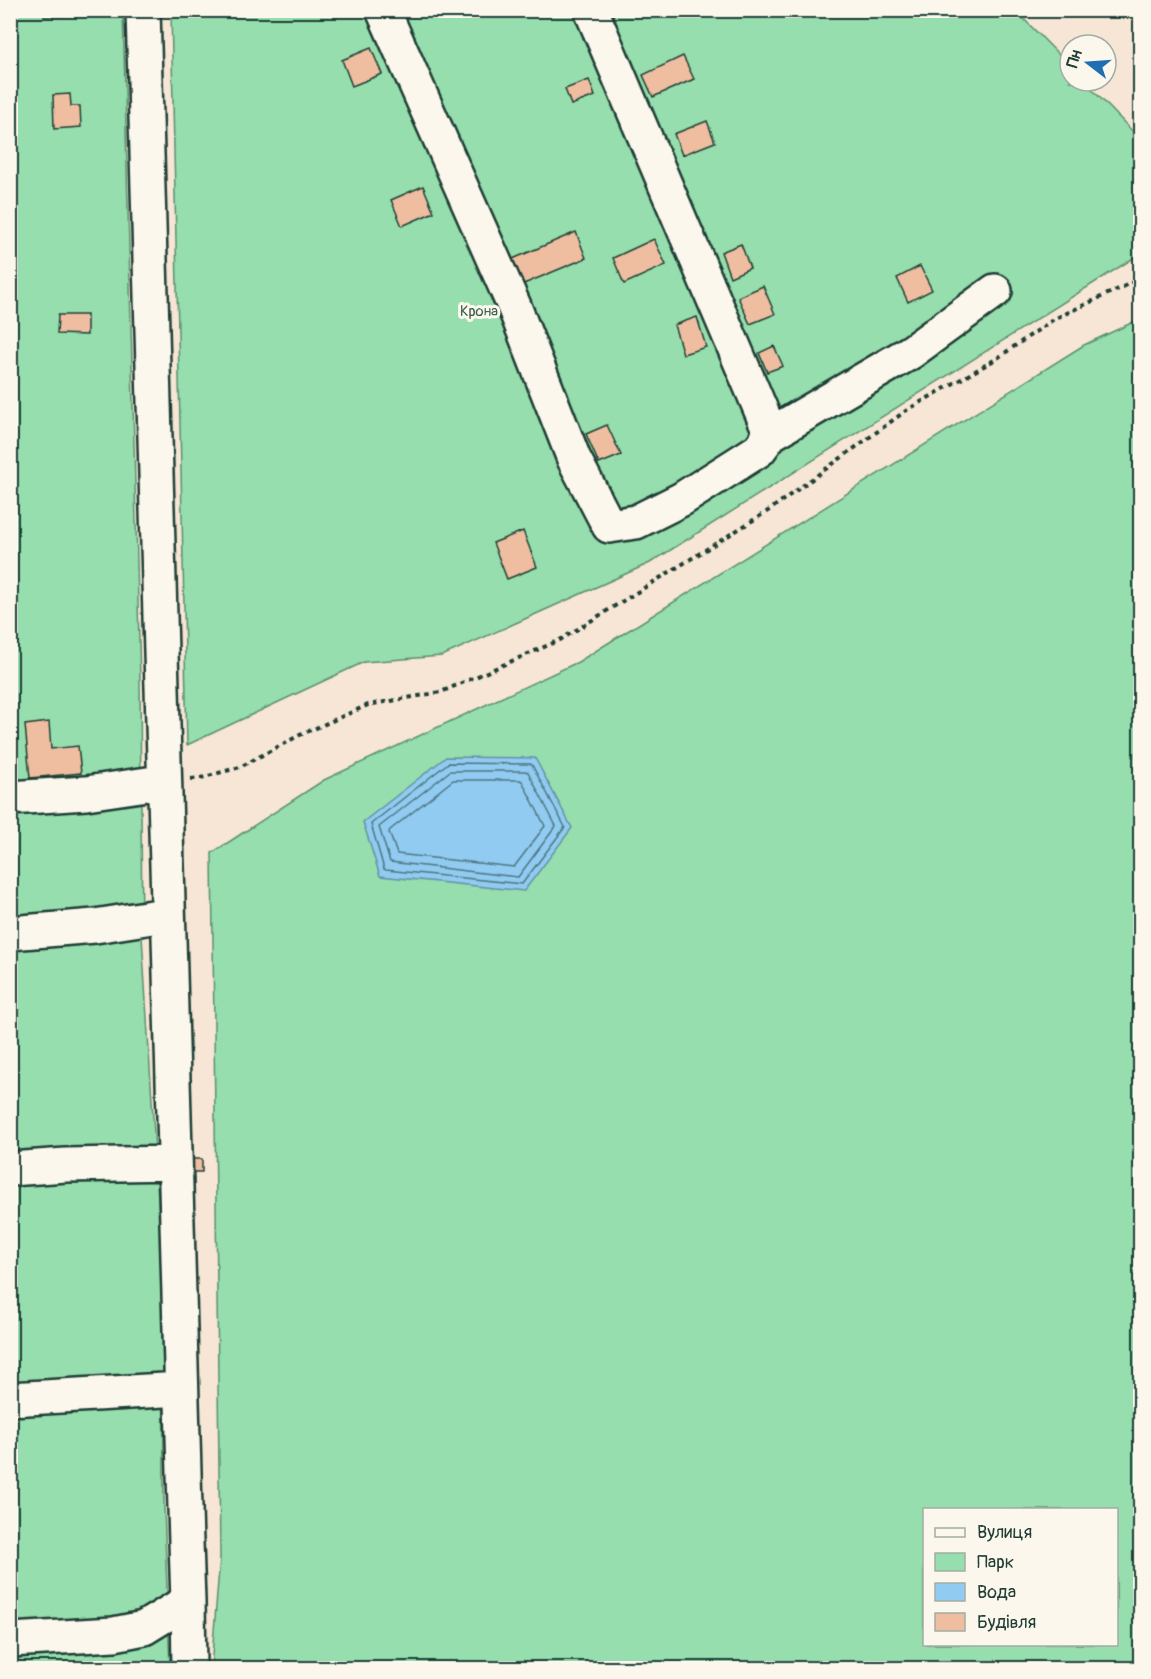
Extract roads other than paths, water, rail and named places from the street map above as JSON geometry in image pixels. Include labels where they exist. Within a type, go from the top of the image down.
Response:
[{"type":"street","points":[[143,10],[148,313],[161,782],[189,1668]]},
{"type":"street","points":[[382,10],[514,306],[574,459],[609,526],[636,522],[682,499],[759,450],[771,434],[911,352],[995,291]]},
{"type":"street","points":[[591,10],[771,434]]},
{"type":"street","points":[[10,798],[86,793],[161,782]]},
{"type":"street","points":[[10,933],[95,926],[165,915]]},
{"type":"street","points":[[10,1169],[174,1162]]},
{"type":"street","points":[[10,1399],[181,1389]]},
{"type":"street","points":[[10,1640],[114,1634],[144,1628],[188,1601]]},
{"type":"water","points":[[446,757],[535,758],[572,828],[524,891],[380,876],[363,822]]},
{"type":"park label","name":"Крона","points":[[479,311]]}]
